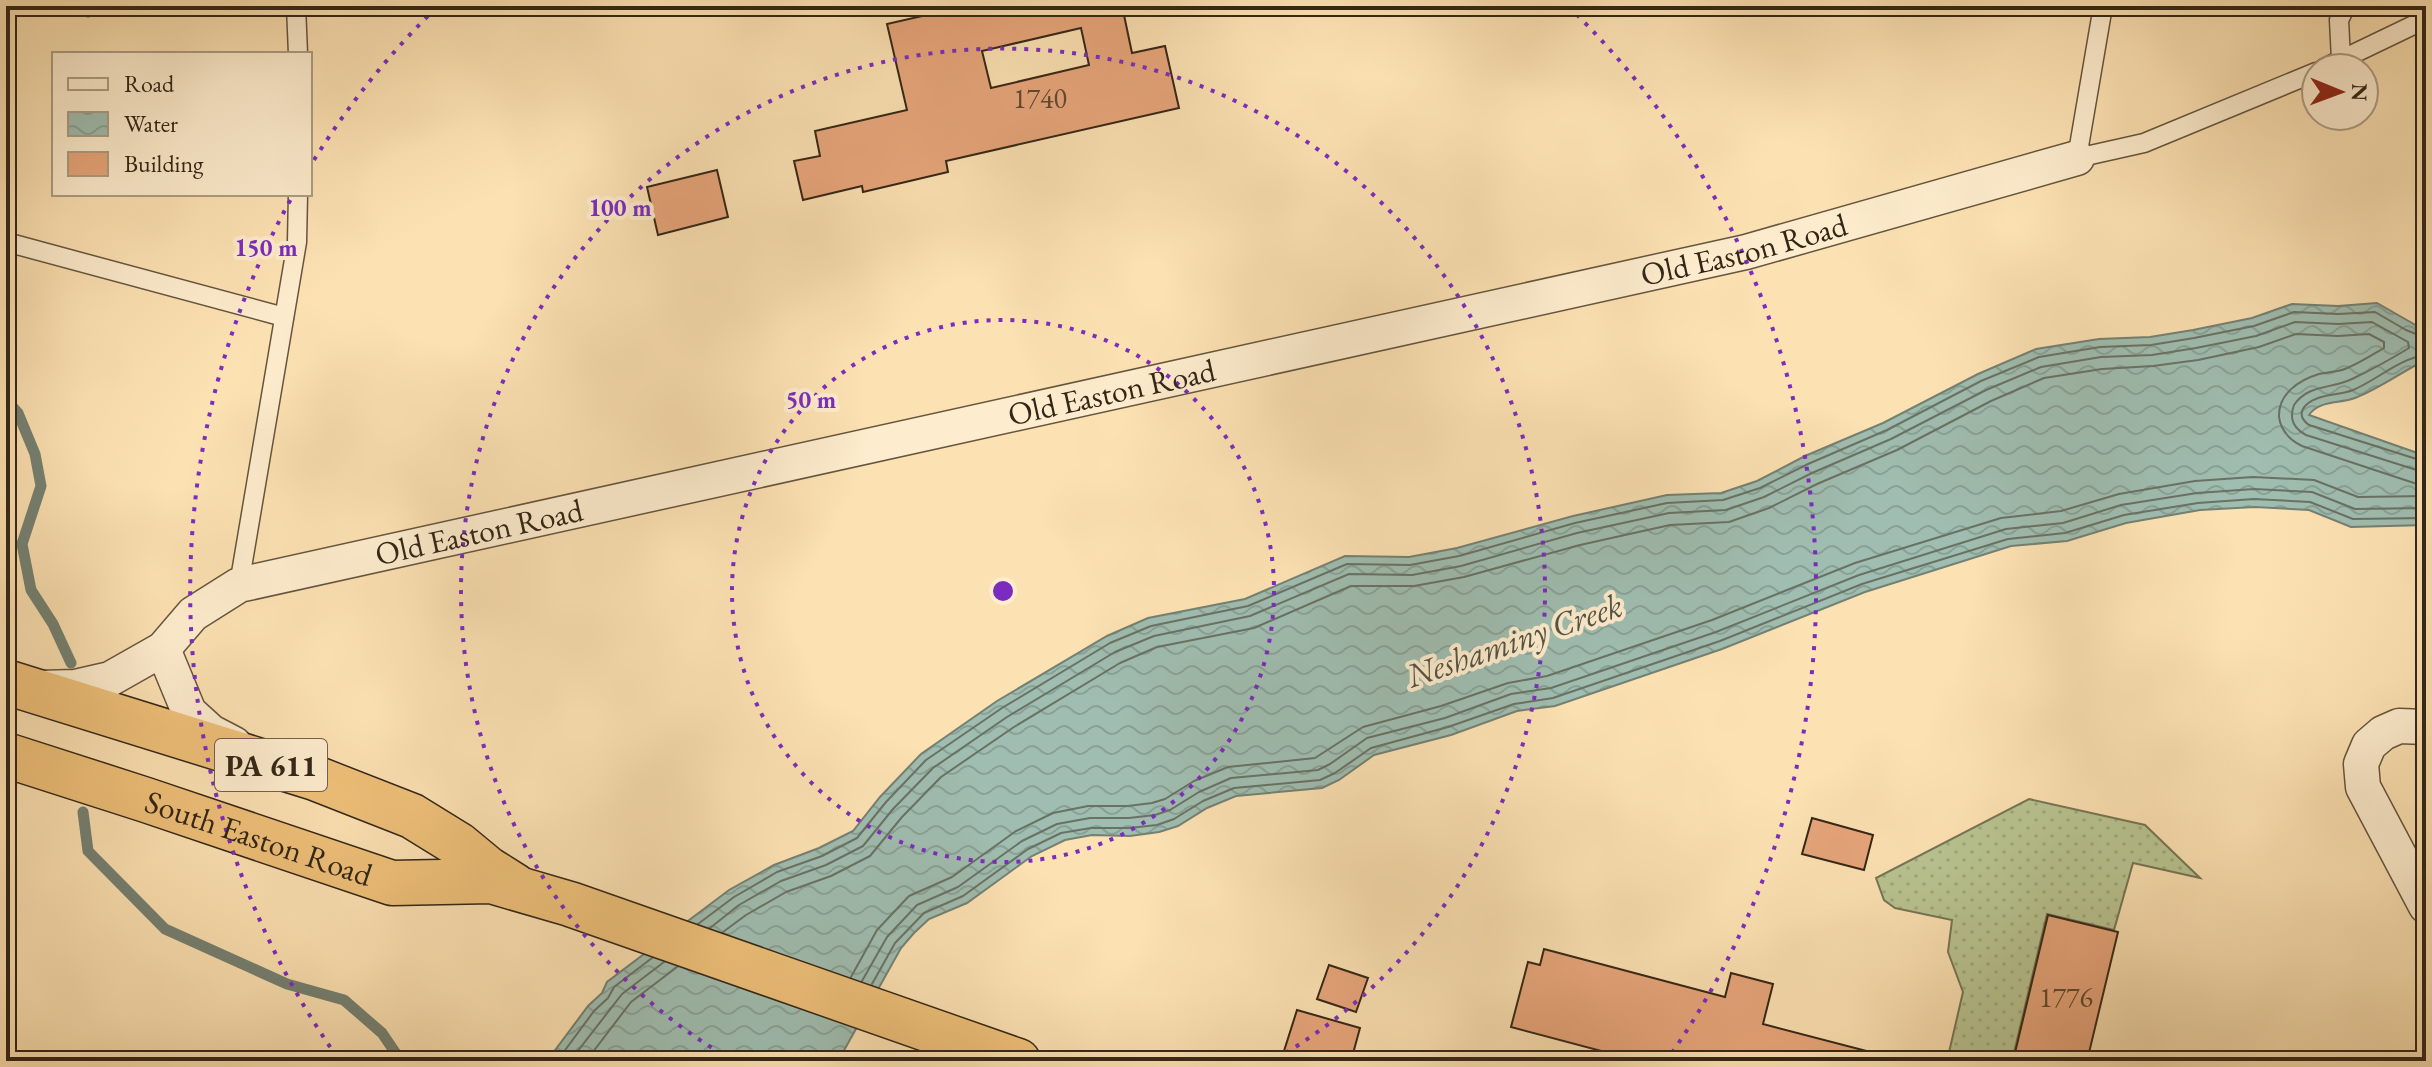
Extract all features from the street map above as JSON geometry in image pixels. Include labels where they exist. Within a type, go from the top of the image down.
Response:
[{"type":"highway","name":"South Easton Road","points":[[17,685],[315,778],[412,816],[459,845],[517,888]]},
{"type":"highway","name":"South Easton Road","points":[[6,755],[392,883],[491,881],[570,904],[1018,1061]]},
{"type":"street","name":"Old Easton Road","points":[[17,685],[75,687],[110,679],[163,649],[193,614],[239,585],[1746,252],[2077,158]]},
{"type":"street","points":[[163,649],[189,712],[211,732],[269,764]]},
{"type":"street","points":[[2426,727],[2399,726],[2383,733],[2369,745],[2361,764],[2363,787],[2426,906]]},
{"type":"lane","points":[[296,6],[298,52]]},
{"type":"lane","points":[[2103,6],[2077,158],[2144,143],[2300,79]]},
{"type":"lane","points":[[2334,52],[2339,20],[2346,6]]},
{"type":"lane","points":[[2357,52],[2426,19]]},
{"type":"lane","points":[[239,585],[297,242],[298,196]]},
{"type":"lane","points":[[6,242],[284,317]]},
{"type":"green space","points":[[2029,799],[2145,825],[2200,878],[2133,863],[2114,930],[2047,914],[2012,1061],[1947,1061],[1963,992],[1948,952],[1952,920],[1895,908],[1884,900],[1876,878]]},
{"type":"water","name":"Neshaminy Creek","points":[[2377,303],[2426,331],[2426,362],[2363,395],[2318,407],[2309,415],[2426,456],[2426,525],[2351,527],[2309,510],[2255,507],[2200,510],[2126,523],[2067,541],[2011,546],[1865,592],[1722,649],[1555,706],[1517,711],[1451,735],[1374,755],[1322,788],[1236,796],[1207,808],[1178,826],[1159,832],[1130,836],[1092,835],[1065,840],[1032,856],[967,903],[929,919],[914,933],[901,948],[842,1054],[832,1061],[547,1061],[588,1006],[602,993],[607,982],[729,890],[774,865],[853,831],[921,754],[997,701],[1107,636],[1148,618],[1245,599],[1345,556],[1409,557],[1457,548],[1573,516],[1667,495],[1721,493],[1757,481],[2036,349],[2193,330],[2252,318],[2292,304],[2338,306]]},
{"type":"building","points":[[966,6],[1127,6],[1129,14],[1124,15],[1132,53],[1165,46],[1179,108],[946,161],[948,172],[863,192],[862,186],[803,200],[794,161],[820,156],[815,131],[907,110],[887,24]],"holes":[[[1081,28],[1089,65],[991,88],[982,51]]]},
{"type":"building","points":[[717,170],[728,217],[658,235],[647,187]]},
{"type":"building","points":[[1812,818],[1873,835],[1864,870],[1802,854]]},
{"type":"building","points":[[2048,915],[2118,932],[2087,1061],[2013,1061]]},
{"type":"building","points":[[1544,949],[1725,997],[1731,973],[1773,984],[1763,1024],[1905,1061],[1639,1061],[1511,1027],[1528,962],[1540,965]]},
{"type":"building","points":[[1329,965],[1368,978],[1356,1012],[1317,999]]},
{"type":"building","points":[[1297,1010],[1360,1028],[1351,1061],[1320,1061],[1284,1051]]},
{"type":"waterway","points":[[88,12],[90,6]]},
{"type":"waterway","points":[[6,400],[18,413],[35,454],[41,486],[22,544],[31,590],[53,624],[71,663]]},
{"type":"waterway","points":[[83,812],[88,851],[165,929],[287,984],[344,1000],[382,1033],[401,1061]]}]
